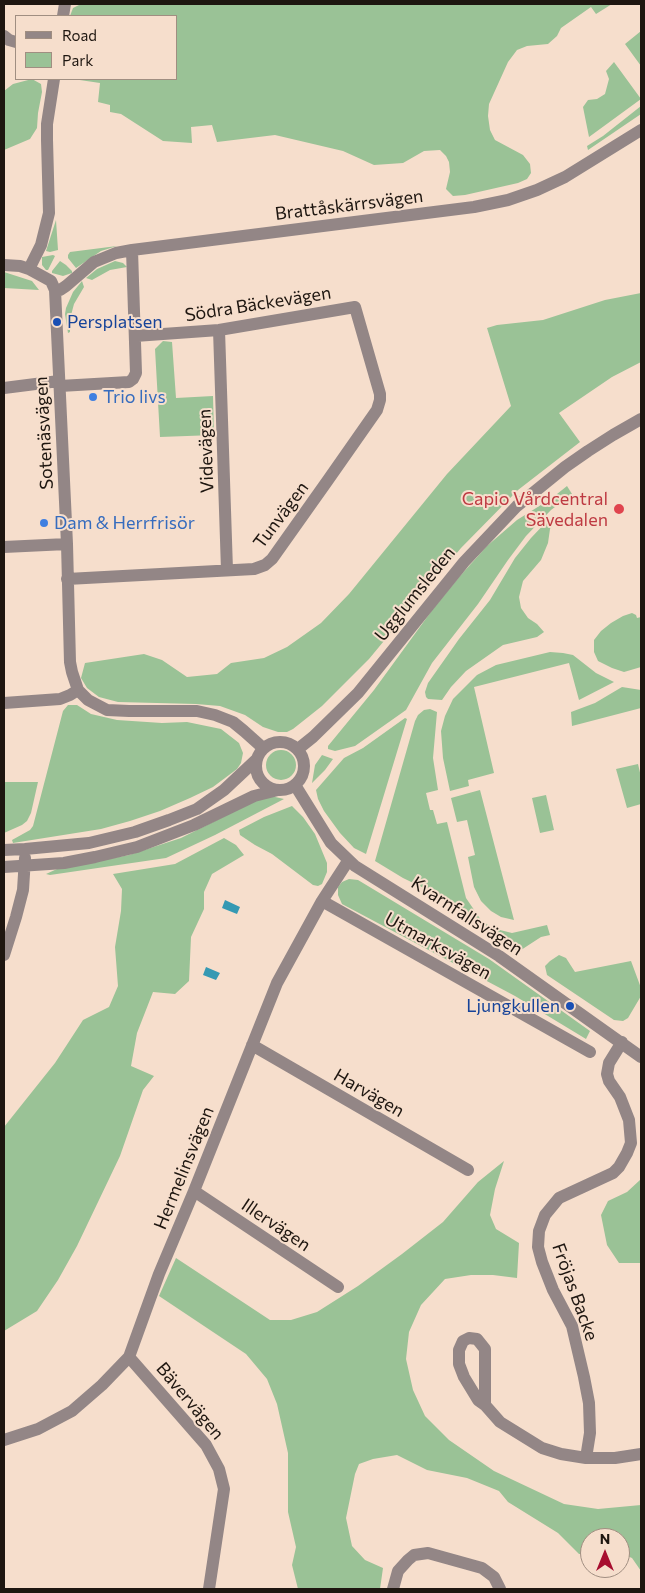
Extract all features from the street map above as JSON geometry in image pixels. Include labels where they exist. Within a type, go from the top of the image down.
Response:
[{"type":"street","points":[[4,36],[15,42]]},
{"type":"street","points":[[29,269],[41,245],[49,213],[47,124],[54,80]]},
{"type":"street","name":"Brattåskärrsvägen","points":[[55,290],[60,290],[66,286],[94,262],[116,253],[474,207],[508,200],[537,190],[565,177],[641,130]]},
{"type":"street","points":[[4,388],[129,382],[133,379],[136,373],[132,250]]},
{"type":"street","points":[[4,265],[20,266],[29,269],[51,281],[55,290]]},
{"type":"street","name":"Sotenäsvägen","points":[[55,290],[67,544],[70,662],[78,690]]},
{"type":"street","name":"Södra Bäckevägen","points":[[135,336],[175,335],[219,330],[355,307]]},
{"type":"street","name":"Tunvägen","points":[[67,579],[259,568],[272,559],[379,406],[380,394],[355,307]]},
{"type":"street","name":"Videvägen","points":[[219,330],[228,570]]},
{"type":"street","name":"Ugglumsleden","points":[[298,749],[358,693],[464,562],[516,506],[565,467],[641,419]]},
{"type":"street","points":[[4,547],[67,544]]},
{"type":"street","points":[[4,703],[60,699],[78,690],[88,700],[108,710],[197,711],[215,715],[233,722],[263,748]]},
{"type":"street","points":[[4,850],[89,843],[134,832],[197,809],[224,790],[256,760],[263,748],[270,744],[283,742],[291,744],[298,749],[303,757],[303,774],[295,785],[284,790],[254,796],[194,825],[137,847],[64,863],[4,867]]},
{"type":"street","points":[[256,760],[256,772],[262,782],[278,790]]},
{"type":"street","name":"Kvarnfallsvägen","points":[[295,785],[331,843],[348,860],[365,873],[499,956],[641,1057]]},
{"type":"street","points":[[4,955],[23,890],[25,849]]},
{"type":"street","name":"Hermelinsvägen","points":[[4,1440],[38,1429],[72,1411],[97,1390],[129,1357],[159,1274],[277,983],[322,901],[348,860]]},
{"type":"street","name":"Utmarksvägen","points":[[322,901],[590,1052]]},
{"type":"street","name":"Fröjas Backe","points":[[586,1458],[590,1433],[589,1403],[584,1377],[572,1326],[553,1290],[542,1262],[538,1247],[539,1231],[545,1215],[559,1198],[613,1173],[627,1153],[630,1143],[629,1120],[620,1097],[609,1081],[607,1074],[609,1063],[622,1042]]},
{"type":"street","name":"Harvägen","points":[[252,1046],[468,1170]]},
{"type":"street","name":"Illervägen","points":[[194,1191],[338,1287]]},
{"type":"street","points":[[485,1405],[485,1349],[477,1339],[469,1338],[463,1341],[458,1350],[459,1364],[464,1377],[478,1400],[500,1422],[542,1448],[561,1454],[586,1458],[615,1458],[641,1454]]},
{"type":"street","name":"Bävervägen","points":[[129,1357],[206,1445],[219,1469],[224,1489],[209,1589]]},
{"type":"street","points":[[393,1589],[398,1571],[408,1560],[414,1555],[428,1553],[482,1568],[494,1577],[500,1589]]},
{"type":"green space","points":[[81,4],[612,4],[596,14],[591,7],[561,28],[557,36],[548,44],[527,46],[517,50],[508,62],[489,104],[490,130],[495,140],[523,155],[530,164],[531,173],[527,179],[518,183],[453,196],[446,189],[450,172],[449,162],[440,150],[424,151],[403,163],[374,165],[343,151],[275,135],[217,142],[212,125],[191,127],[192,143],[163,141],[121,114],[110,112],[110,105],[98,102],[100,83],[80,80],[178,80],[178,15],[70,15],[73,8]]},
{"type":"green space","points":[[641,31],[641,66],[625,44]]},
{"type":"green space","points":[[614,62],[641,99],[589,137],[583,107],[588,100],[597,99],[605,94],[609,79],[606,71]]},
{"type":"green space","points":[[34,80],[41,84],[42,92],[37,128],[30,139],[4,150],[4,91],[13,84]]},
{"type":"green space","points":[[641,106],[641,114],[588,150],[587,146]]},
{"type":"green space","points":[[56,220],[58,250],[46,251]]},
{"type":"green space","points":[[117,246],[101,251],[76,268],[68,258],[70,252]]},
{"type":"green space","points":[[55,256],[48,270],[46,270],[42,265],[42,257]]},
{"type":"green space","points":[[60,261],[72,273],[63,276],[52,273]]},
{"type":"green space","points":[[115,261],[123,263],[127,267],[110,270],[92,280],[86,278],[97,269]]},
{"type":"green space","points":[[4,272],[32,281],[39,290],[4,288]]},
{"type":"green space","points":[[82,281],[84,287],[74,304],[70,319],[70,332],[68,333],[66,308],[73,292]]},
{"type":"green space","points":[[641,293],[641,362],[612,377],[559,413],[580,442],[518,490],[461,548],[369,659],[322,706],[293,729],[287,732],[278,732],[263,727],[245,715],[220,706],[118,702],[99,697],[87,688],[81,678],[85,663],[144,654],[162,660],[187,677],[217,674],[231,663],[264,658],[287,647],[321,623],[349,594],[447,474],[511,406],[487,328],[497,325],[543,320],[605,300]]},
{"type":"green space","points":[[163,341],[172,342],[176,398],[213,396],[214,435],[160,437],[155,349]]},
{"type":"green space","points":[[567,486],[572,494],[551,510],[526,536],[478,604],[432,663],[406,710],[355,746],[335,751],[328,749],[328,746],[374,690],[433,609],[487,546],[517,520]]},
{"type":"green space","points":[[549,519],[553,522],[548,543],[541,560],[523,581],[519,597],[521,608],[528,618],[544,632],[537,637],[503,645],[466,671],[442,700],[428,699],[425,692],[428,683],[490,600],[515,558]]},
{"type":"green space","points":[[632,613],[637,618],[641,617],[641,667],[624,672],[598,661],[594,652],[594,640],[611,623]]},
{"type":"green space","points":[[550,652],[573,655],[596,673],[614,682],[579,700],[569,663],[474,687],[494,773],[468,780],[469,786],[450,791],[443,758],[441,731],[445,716],[453,699],[477,675],[496,665]]},
{"type":"green space","points":[[622,687],[641,690],[641,708],[572,726],[571,712],[595,703]]},
{"type":"green space","points":[[68,705],[77,705],[91,714],[117,720],[162,723],[187,722],[221,729],[239,743],[243,753],[241,763],[237,769],[213,787],[160,811],[101,829],[13,843],[12,840],[30,830],[33,826],[63,711]]},
{"type":"green space","points":[[430,709],[437,712],[433,758],[438,790],[426,793],[430,810],[433,810],[437,824],[447,822],[466,898],[481,920],[492,928],[512,933],[547,925],[550,935],[541,937],[521,950],[505,948],[473,918],[432,892],[403,878],[375,861],[415,721],[424,710]]},
{"type":"green space","points":[[405,718],[407,719],[366,854],[354,848],[340,833],[324,811],[316,790],[344,758],[363,748]]},
{"type":"green space","points":[[281,750],[287,751],[295,759],[295,771],[287,779],[281,780],[275,779],[267,771],[266,765],[267,759],[275,751]]},
{"type":"green space","points":[[322,755],[333,759],[312,783],[315,765]]},
{"type":"green space","points":[[638,764],[641,777],[641,804],[627,808],[616,769]]},
{"type":"green space","points":[[4,782],[38,782],[31,813],[27,821],[4,833]]},
{"type":"green space","points":[[480,790],[514,920],[501,917],[491,911],[481,901],[474,887],[468,857],[475,855],[467,820],[457,822],[451,798]]},
{"type":"green space","points":[[546,795],[554,830],[540,833],[532,798]]},
{"type":"green space","points":[[271,796],[284,799],[166,858],[50,875],[46,874],[57,869],[129,855],[181,838],[261,798]]},
{"type":"green space","points":[[292,806],[303,817],[315,834],[327,863],[327,872],[322,884],[318,886],[313,885],[272,854],[240,835],[239,830],[264,817]]},
{"type":"green space","points":[[224,838],[236,845],[244,855],[212,874],[204,892],[204,909],[191,937],[189,981],[175,994],[153,992],[137,1033],[131,1066],[154,1076],[143,1090],[120,1156],[77,1246],[58,1280],[37,1311],[4,1331],[4,1127],[55,1063],[83,1020],[109,1007],[118,986],[115,947],[121,911],[122,889],[113,874],[175,864]]},
{"type":"green space","points":[[349,879],[358,880],[489,959],[590,1031],[586,1039],[515,996],[342,904],[338,895],[338,887],[342,882]]},
{"type":"green space","points":[[559,955],[566,958],[575,972],[631,961],[641,988],[641,996],[628,1018],[623,1021],[614,1020],[547,975],[545,966]]},
{"type":"green space","points":[[504,1161],[495,1189],[490,1215],[496,1229],[519,1243],[517,1278],[471,1275],[445,1279],[421,1305],[409,1332],[406,1359],[413,1390],[425,1416],[449,1440],[494,1471],[564,1504],[598,1509],[641,1505],[641,1571],[630,1557],[630,1528],[580,1528],[579,1554],[558,1533],[508,1502],[499,1491],[467,1478],[427,1470],[397,1455],[373,1459],[359,1464],[355,1474],[346,1518],[352,1546],[365,1560],[383,1568],[380,1589],[298,1589],[292,1565],[296,1547],[288,1512],[288,1453],[277,1404],[267,1379],[246,1354],[159,1296],[176,1258],[270,1320],[291,1320],[317,1312],[358,1286],[443,1222],[478,1182]]},
{"type":"green space","points":[[641,1174],[641,1263],[619,1263],[607,1245],[601,1215],[608,1201],[627,1192],[640,1180]]},
{"type":"water","points":[[225,900],[240,907],[237,914],[222,908]]},
{"type":"water","points":[[206,967],[220,973],[216,980],[203,975]]},
{"type":"place","name":"Persplatsen","points":[[57,322]]},
{"type":"place","name":"Trio livs","points":[[93,397]]},
{"type":"place","name":"Capio Vårdcentral Sävedalen","points":[[619,509]]},
{"type":"place","name":"Dam & Herrfrisör","points":[[44,523]]},
{"type":"place","name":"Ljungkullen","points":[[570,1006]]}]
